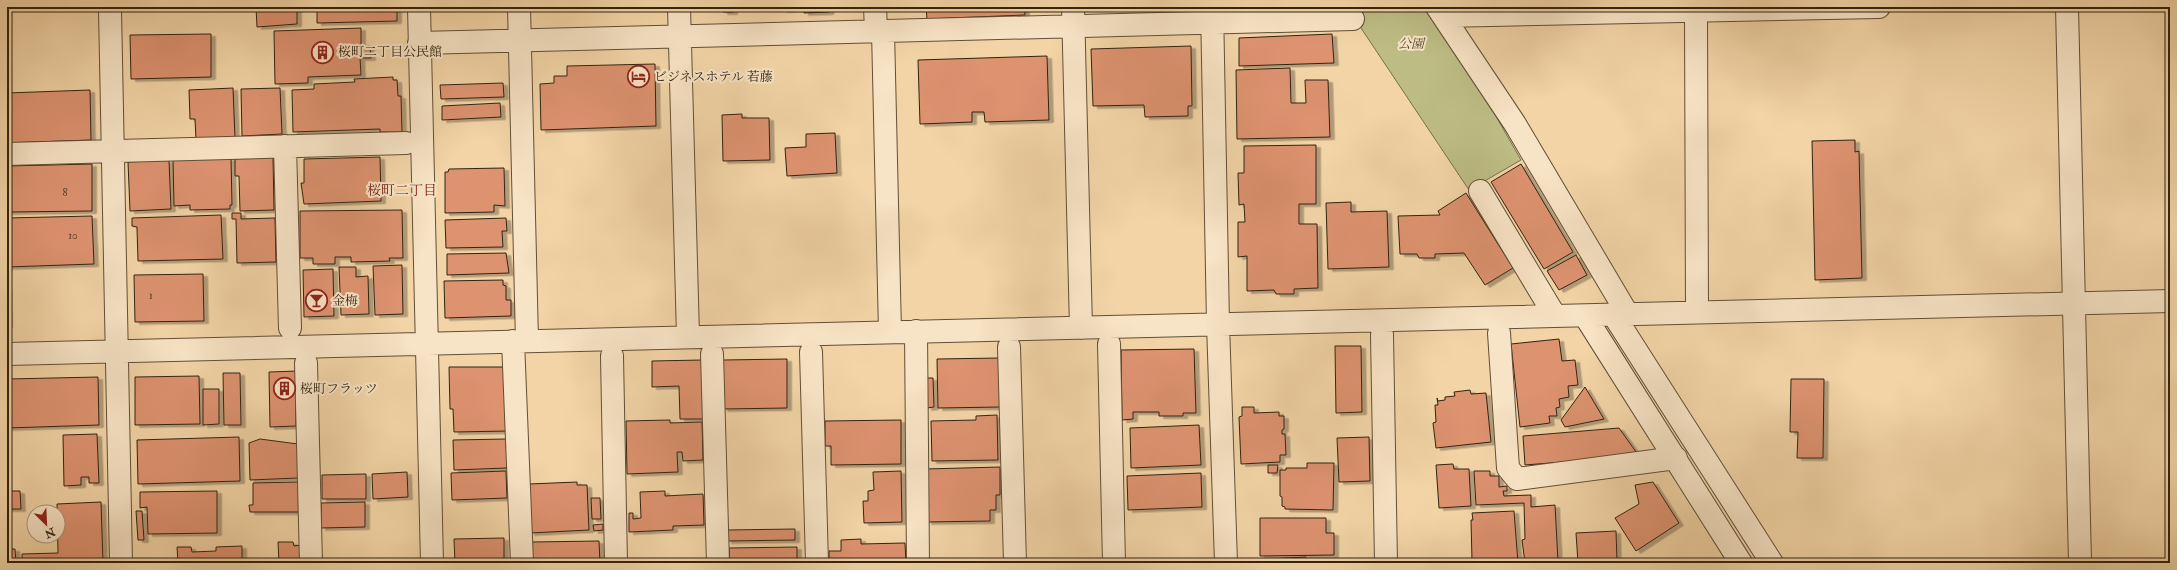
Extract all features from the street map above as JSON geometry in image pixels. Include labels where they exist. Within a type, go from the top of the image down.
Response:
[{"type":"street","points":[[419,7],[432,563]]},
{"type":"street","points":[[519,7],[522,563]]},
{"type":"street","points":[[679,7],[688,336]]},
{"type":"street","points":[[875,7],[879,30],[890,332]]},
{"type":"street","points":[[1440,12],[1879,7]]},
{"type":"street","points":[[2067,7],[2080,563]]},
{"type":"street","points":[[110,10],[121,563]]},
{"type":"street","points":[[1696,10],[1697,312]]},
{"type":"street","points":[[1440,12],[1515,124],[1620,314],[1772,563]]},
{"type":"street","points":[[419,43],[879,30],[1074,17],[1212,15],[1353,19]]},
{"type":"street","points":[[1212,15],[1218,324],[1226,563]]},
{"type":"street","points":[[1074,17],[1081,328]]},
{"type":"street","points":[[7,154],[406,143]]},
{"type":"street","points":[[285,146],[290,328]]},
{"type":"street","points":[[1480,191],[1555,316]]},
{"type":"street","points":[[7,354],[688,336],[1081,328],[2170,301]]},
{"type":"street","points":[[1586,316],[1741,563]]},
{"type":"street","points":[[916,331],[918,563]]},
{"type":"street","points":[[1499,333],[1508,468],[1517,479],[1676,458]]},
{"type":"street","points":[[1382,335],[1386,563]]},
{"type":"street","points":[[1109,344],[1114,563]]},
{"type":"street","points":[[1009,347],[1015,563]]},
{"type":"street","points":[[811,352],[817,563]]},
{"type":"street","points":[[712,354],[718,563]]},
{"type":"street","points":[[612,356],[616,563]]},
{"type":"street","points":[[306,363],[311,563]]},
{"type":"green space","name":"公園","points":[[1347,7],[1426,7],[1497,118],[1521,160],[1469,190]]},
{"type":"building","points":[[256,7],[314,8],[297,9],[297,24],[257,27]]},
{"type":"building","points":[[317,7],[397,7],[397,21],[317,23]]},
{"type":"building","points":[[699,7],[755,8],[733,8],[733,12],[723,12],[723,8]]},
{"type":"building","points":[[783,7],[848,7],[830,8],[829,12],[804,13],[804,9],[783,10]]},
{"type":"building","points":[[926,7],[1025,7],[1025,15],[927,19]]},
{"type":"building","name":"桜町二丁目公民館","points":[[361,28],[361,47],[370,46],[371,58],[360,58],[361,75],[308,77],[308,83],[275,84],[274,31]]},
{"type":"building","points":[[211,34],[211,77],[131,79],[130,35]]},
{"type":"building","points":[[1332,34],[1334,63],[1239,66],[1239,38]]},
{"type":"building","points":[[1191,46],[1192,106],[1188,106],[1188,116],[1145,117],[1144,105],[1093,106],[1091,49]]},
{"type":"building","points":[[1047,56],[1049,120],[985,122],[984,112],[972,112],[972,122],[920,124],[918,60]]},
{"type":"building","points":[[655,64],[656,126],[541,130],[540,84],[554,83],[554,76],[567,76],[567,66]]},
{"type":"building","points":[[1290,68],[1291,103],[1306,103],[1305,80],[1328,80],[1330,137],[1237,139],[1236,70]]},
{"type":"building","points":[[393,77],[393,80],[397,80],[398,96],[401,96],[402,132],[380,132],[380,129],[293,132],[292,90],[314,89],[314,84],[355,82],[354,79]]},
{"type":"building","points":[[503,83],[504,97],[441,99],[440,85]]},
{"type":"building","points":[[233,88],[235,138],[196,140],[195,119],[190,119],[189,90]]},
{"type":"building","points":[[280,88],[282,134],[242,136],[241,89]]},
{"type":"building","points":[[90,90],[91,140],[7,143],[7,93]]},
{"type":"building","points":[[500,103],[501,117],[442,120],[442,106]]},
{"type":"building","points":[[742,114],[742,118],[769,118],[770,160],[723,161],[722,115]]},
{"type":"building","points":[[835,133],[837,173],[787,176],[785,148],[806,147],[806,134]]},
{"type":"building","points":[[1855,140],[1855,152],[1859,151],[1862,278],[1815,280],[1812,141]]},
{"type":"building","points":[[1316,145],[1316,204],[1299,204],[1299,224],[1317,224],[1318,288],[1294,289],[1294,294],[1276,294],[1274,290],[1247,291],[1247,256],[1238,257],[1238,222],[1245,222],[1244,204],[1239,205],[1238,173],[1244,173],[1244,146]]},
{"type":"building","points":[[273,157],[274,210],[240,211],[239,176],[235,176],[235,158]]},
{"type":"building","points":[[380,157],[381,201],[304,204],[301,183],[304,183],[304,159]]},
{"type":"building","points":[[231,158],[232,205],[230,205],[230,209],[190,210],[190,205],[174,206],[173,160]]},
{"type":"building","points":[[169,160],[171,209],[130,211],[128,162]]},
{"type":"building","points":[[92,164],[92,211],[7,212],[7,166]]},
{"type":"building","points":[[1521,164],[1573,252],[1544,269],[1491,182]]},
{"type":"building","points":[[504,168],[505,206],[494,205],[494,212],[445,213],[445,172],[448,172],[449,169]]},
{"type":"building","points":[[1466,193],[1513,268],[1485,285],[1464,253],[1435,254],[1435,258],[1419,258],[1417,254],[1400,254],[1398,216],[1440,215],[1438,211]]},
{"type":"building","points":[[1351,202],[1351,212],[1387,211],[1389,267],[1328,269],[1326,203]]},
{"type":"building","points":[[402,210],[403,258],[389,258],[390,261],[351,262],[351,257],[335,257],[335,264],[313,264],[313,258],[300,258],[300,211]]},
{"type":"building","points":[[232,213],[241,213],[241,219],[275,218],[276,262],[237,263],[236,219],[232,219]]},
{"type":"building","points":[[221,215],[223,259],[138,261],[137,227],[132,226],[132,218]]},
{"type":"building","points":[[92,216],[94,264],[7,267],[7,218]]},
{"type":"building","points":[[506,218],[507,231],[502,231],[503,247],[446,248],[445,220]]},
{"type":"building","points":[[506,253],[509,273],[447,275],[447,254]]},
{"type":"building","points":[[1576,255],[1587,275],[1559,290],[1547,271]]},
{"type":"building","points":[[402,265],[403,314],[375,315],[373,266]]},
{"type":"building","points":[[339,267],[356,267],[356,277],[368,276],[369,314],[341,315]]},
{"type":"building","points":[[333,269],[334,316],[304,317],[303,270]]},
{"type":"building","points":[[203,274],[204,321],[135,322],[134,275]]},
{"type":"building","points":[[503,280],[503,285],[506,286],[506,300],[511,300],[511,316],[445,318],[444,281]]},
{"type":"building","points":[[7,287],[8,325],[7,325]]},
{"type":"building","points":[[1559,339],[1562,361],[1575,360],[1578,385],[1568,386],[1569,397],[1559,399],[1560,407],[1556,408],[1557,416],[1549,416],[1550,423],[1520,427],[1511,344]]},
{"type":"building","points":[[1335,346],[1361,346],[1362,412],[1336,413]]},
{"type":"building","points":[[1194,349],[1196,413],[1183,413],[1183,416],[1159,416],[1159,412],[1133,412],[1133,419],[1122,420],[1121,350]]},
{"type":"building","points":[[1000,358],[1000,407],[938,408],[937,359]]},
{"type":"building","points":[[787,359],[787,408],[723,409],[723,360]]},
{"type":"building","points":[[702,360],[703,419],[680,419],[679,386],[652,387],[652,361]]},
{"type":"building","points":[[449,367],[506,367],[509,431],[454,432],[453,409],[450,409]]},
{"type":"building","name":"桜町フラッツ","points":[[298,371],[299,406],[296,407],[296,426],[270,427],[269,372]]},
{"type":"building","points":[[223,373],[240,373],[241,425],[224,425]]},
{"type":"building","points":[[199,376],[200,424],[135,425],[135,377]]},
{"type":"building","points":[[98,377],[99,425],[7,428],[7,379]]},
{"type":"building","points":[[926,378],[933,378],[934,407],[927,408]]},
{"type":"building","points":[[1791,379],[1824,379],[1823,458],[1797,458],[1798,432],[1790,432]]},
{"type":"building","points":[[1585,387],[1604,419],[1565,427],[1561,420]]},
{"type":"building","points":[[203,389],[219,389],[219,424],[203,425]]},
{"type":"building","points":[[1470,390],[1471,394],[1486,393],[1491,442],[1436,448],[1433,423],[1436,422],[1435,405],[1438,405],[1437,398],[1438,401],[1445,400],[1445,397],[1455,396],[1454,392]]},
{"type":"building","points":[[1242,407],[1254,407],[1254,413],[1279,412],[1279,416],[1284,416],[1284,429],[1282,430],[1282,434],[1285,434],[1286,455],[1280,455],[1280,462],[1241,464],[1239,417],[1242,416]]},
{"type":"building","points":[[997,415],[998,460],[932,461],[931,421],[976,420],[976,416]]},
{"type":"building","points":[[670,420],[670,423],[702,422],[703,460],[683,461],[682,452],[677,452],[678,472],[627,474],[626,421]]},
{"type":"building","points":[[901,420],[901,464],[831,465],[831,446],[825,446],[825,421]]},
{"type":"building","points":[[1199,425],[1201,465],[1131,468],[1130,428]]},
{"type":"building","points":[[1619,428],[1639,456],[1525,465],[1523,436]]},
{"type":"building","points":[[97,434],[99,483],[89,483],[89,477],[81,477],[81,485],[64,486],[63,435]]},
{"type":"building","points":[[239,437],[240,481],[138,484],[137,440]]},
{"type":"building","points":[[1369,437],[1370,481],[1339,482],[1337,438]]},
{"type":"building","points":[[260,439],[298,444],[298,478],[250,480],[249,443]]},
{"type":"building","points":[[506,439],[507,468],[454,470],[453,440]]},
{"type":"building","points":[[1307,463],[1334,463],[1333,510],[1285,509],[1285,507],[1282,506],[1282,497],[1280,496],[1280,470],[1286,470],[1286,468],[1307,468]]},
{"type":"building","points":[[1453,464],[1454,469],[1469,469],[1471,506],[1439,508],[1436,465]]},
{"type":"building","points":[[1268,465],[1278,465],[1277,473],[1268,473]]},
{"type":"building","points":[[1000,467],[1000,495],[996,495],[996,510],[990,510],[990,521],[927,522],[925,469]]},
{"type":"building","points":[[506,471],[507,498],[452,500],[451,473]]},
{"type":"building","points":[[901,471],[902,522],[864,523],[863,501],[868,501],[868,491],[874,490],[873,472]]},
{"type":"building","points":[[1474,471],[1490,471],[1490,476],[1499,476],[1499,487],[1507,486],[1507,491],[1503,491],[1504,496],[1531,495],[1531,507],[1555,505],[1558,561],[1525,563],[1522,540],[1525,539],[1524,503],[1476,505]]},
{"type":"building","points":[[407,472],[408,497],[373,499],[372,474]]},
{"type":"building","points":[[1201,473],[1202,507],[1128,510],[1127,476]]},
{"type":"building","points":[[366,474],[366,499],[322,499],[322,475]]},
{"type":"building","points":[[299,482],[300,512],[250,512],[249,505],[253,505],[253,483]]},
{"type":"building","points":[[577,482],[577,485],[587,485],[589,530],[530,533],[529,484]]},
{"type":"building","points":[[1653,482],[1679,523],[1636,551],[1615,518],[1639,504],[1635,485]]},
{"type":"building","points":[[7,491],[20,491],[21,509],[7,509]]},
{"type":"building","points":[[217,491],[217,533],[148,534],[147,507],[140,508],[140,492]]},
{"type":"building","points":[[665,491],[665,496],[703,494],[704,525],[673,526],[673,530],[629,532],[629,513],[633,513],[633,519],[641,518],[640,492]]},
{"type":"building","points":[[591,498],[600,498],[601,519],[592,519]]},
{"type":"building","points":[[101,502],[103,563],[22,563],[22,554],[58,553],[58,544],[66,544],[66,504],[57,504]]},
{"type":"building","points":[[365,502],[365,527],[321,528],[321,503]]},
{"type":"building","points":[[136,511],[142,511],[144,540],[138,540]]},
{"type":"building","points":[[1514,511],[1518,563],[1510,563],[1510,559],[1472,561],[1472,513]]},
{"type":"building","points":[[1260,518],[1326,518],[1326,533],[1334,533],[1334,555],[1260,556]]},
{"type":"building","points":[[603,524],[603,530],[594,531],[593,525]]},
{"type":"building","points":[[795,529],[795,540],[727,541],[727,530]]},
{"type":"building","points":[[1616,531],[1617,561],[1578,563],[1576,533]]},
{"type":"building","points":[[504,538],[504,563],[455,563],[454,539]]},
{"type":"building","points":[[861,539],[861,544],[905,543],[906,563],[829,563],[829,551],[841,551],[841,540]]},
{"type":"building","points":[[599,541],[600,563],[532,563],[532,542]]},
{"type":"building","points":[[278,542],[293,542],[294,546],[302,545],[303,563],[279,563]]},
{"type":"building","points":[[242,546],[242,563],[178,563],[177,547],[191,547],[192,552],[216,551],[216,547]]},
{"type":"building","points":[[797,547],[797,563],[730,563],[729,548]]},
{"type":"building","points":[[7,549],[15,549],[16,563],[7,563]]},
{"type":"building","points":[[1306,557],[1306,563],[1246,563],[1246,560]]},
{"type":"place","name":"桜町二丁目公民館","points":[[322,52]]},
{"type":"place","name":"ビジネスホテル 若藤","points":[[638,77]]},
{"type":"place","name":"金梅","points":[[316,301]]},
{"type":"place","name":"桜町フラッツ","points":[[284,389]]},
{"type":"district","name":"桜町二丁目","points":[[402,190]]}]
